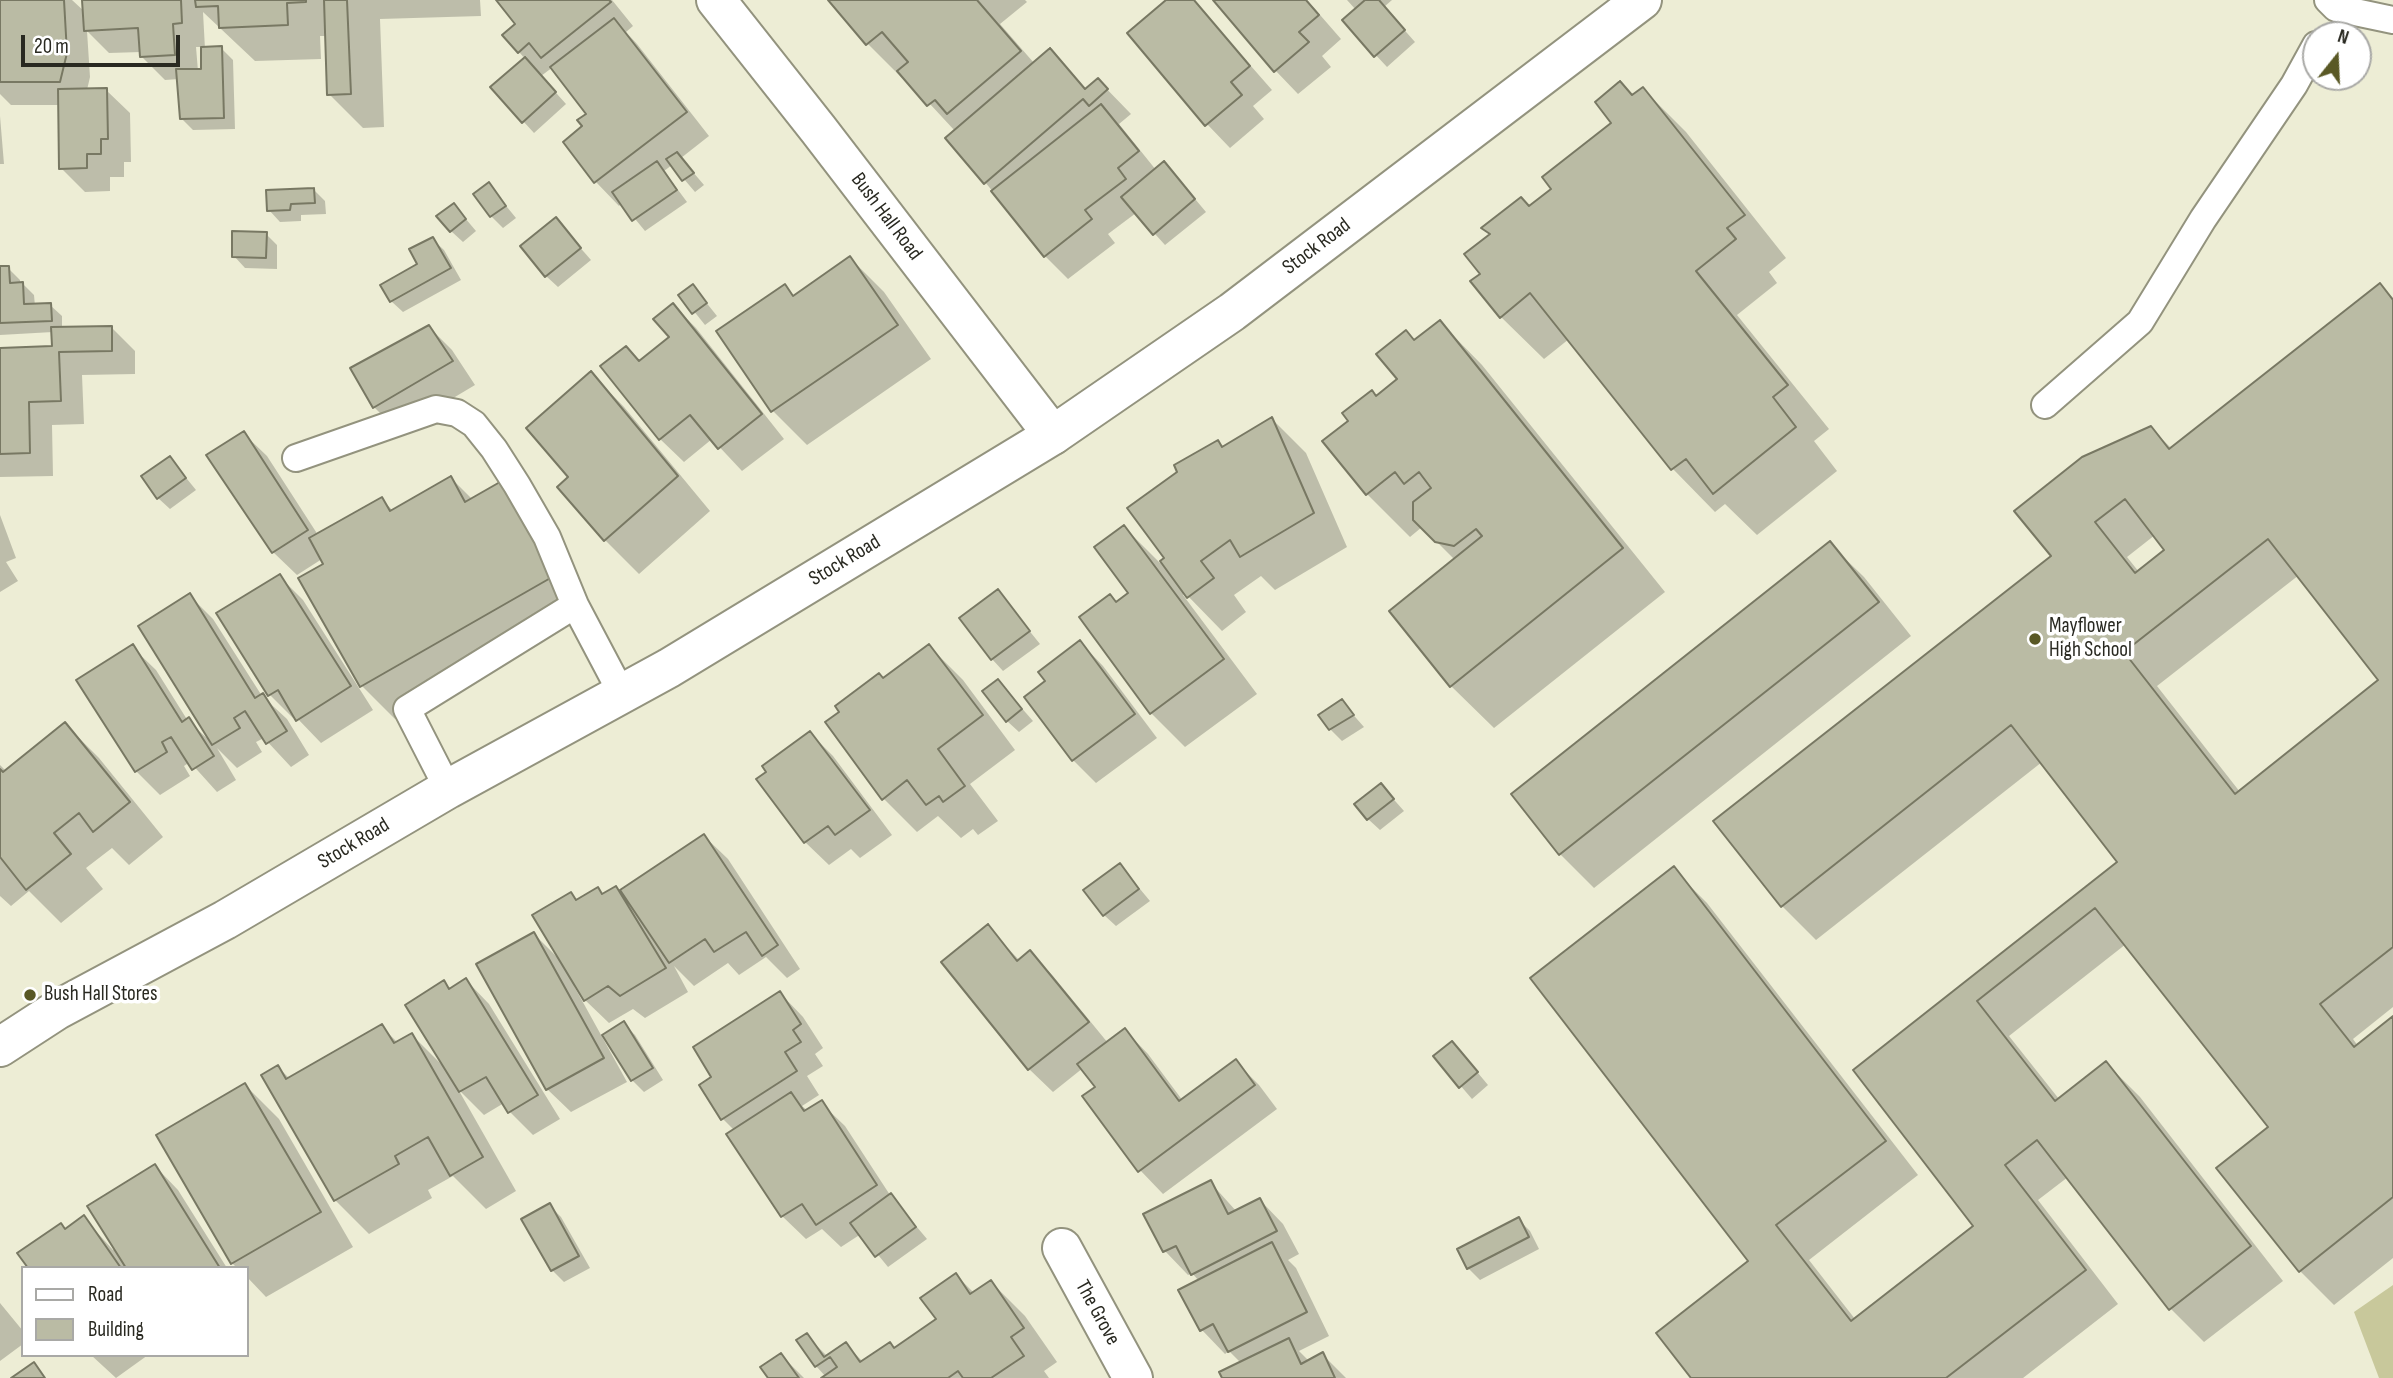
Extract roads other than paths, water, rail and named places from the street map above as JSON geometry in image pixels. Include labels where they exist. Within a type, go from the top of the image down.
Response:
[{"type":"main road","name":"Bush Hall Road","points":[[716,0],[1053,435]]},
{"type":"main road","name":"Stock Road","points":[[0,1047],[57,1010],[225,920],[448,789],[680,661],[1053,435],[1232,312],[1642,0]]},
{"type":"main road","name":"The Grove","points":[[1062,1248],[1133,1378]]},
{"type":"lane","points":[[2326,21],[2332,4],[2393,20]]},
{"type":"lane","points":[[2045,405],[2140,322],[2203,219],[2302,70]]},
{"type":"lane","points":[[296,458],[436,410],[457,413],[474,424],[494,449],[547,537],[575,605],[622,694]]},
{"type":"lane","points":[[448,789],[407,709],[575,605]]},
{"type":"place","name":"Mayflower High School","points":[[2035,639]]},
{"type":"place","name":"Bush Hall Stores","points":[[30,995]]}]
